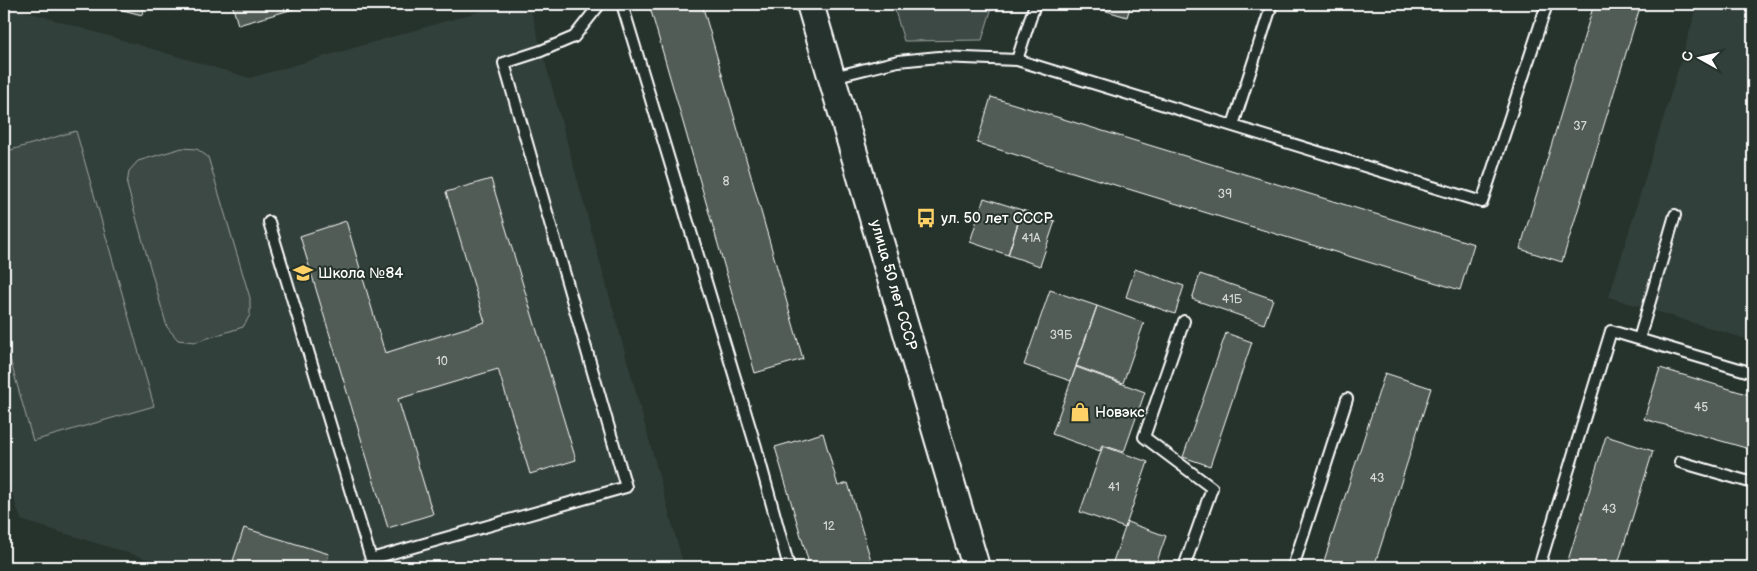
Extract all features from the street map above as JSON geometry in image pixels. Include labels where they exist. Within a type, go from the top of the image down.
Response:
[{"type":"street","name":"улица 50 лет СССР","points":[[810,4],[976,567]]},
{"type":"lane","points":[[269,222],[371,559],[626,487],[504,63],[541,51],[574,36],[600,4]]},
{"type":"lane","points":[[622,4],[756,447],[790,567]]},
{"type":"lane","points":[[1017,60],[1035,4]]},
{"type":"lane","points":[[1233,125],[1272,4]]},
{"type":"lane","points":[[833,77],[906,60],[939,57],[1017,60],[1482,202],[1547,4]]},
{"type":"lane","points":[[1639,339],[1675,215]]},
{"type":"lane","points":[[1184,321],[1144,437],[1212,488],[1184,567]]},
{"type":"lane","points":[[1540,567],[1611,331],[1753,373]]},
{"type":"lane","points":[[1293,567],[1347,399]]},
{"type":"lane","points":[[1680,462],[1753,483]]},
{"type":"shaded area","name":"Школа №84","points":[[505,4],[529,4],[684,567],[174,567],[21,520],[4,468],[4,5],[250,78]]},
{"type":"shaded area","points":[[893,4],[993,4],[982,40],[904,41]]},
{"type":"shaded area","points":[[1698,4],[1753,4],[1753,341],[1609,297]]},
{"type":"shaded area","points":[[76,131],[154,406],[33,441],[4,338],[4,152]]},
{"type":"shaded area","points":[[182,148],[197,149],[208,157],[250,298],[250,315],[243,327],[195,342],[178,340],[167,327],[127,185],[129,171],[138,161]]},
{"type":"building","points":[[100,4],[145,4],[142,15]]},
{"type":"building","points":[[232,4],[311,4],[238,25]]},
{"type":"building","points":[[649,4],[702,4],[803,359],[755,373]]},
{"type":"building","points":[[1083,4],[1131,4],[1127,17]]},
{"type":"building","points":[[1594,4],[1641,4],[1562,262],[1520,249]]},
{"type":"building","points":[[991,97],[1474,244],[1460,290],[977,143]]},
{"type":"building","points":[[491,179],[576,460],[530,474],[498,369],[398,399],[433,514],[388,528],[300,236],[346,221],[385,353],[485,322],[446,192]]},
{"type":"building","points":[[984,198],[1022,210],[1008,255],[970,242]]},
{"type":"building","points":[[1022,210],[1055,221],[1040,266],[1008,255]]},
{"type":"building","points":[[1135,269],[1184,286],[1175,314],[1126,297]]},
{"type":"building","points":[[1200,274],[1273,299],[1264,324],[1192,299]]},
{"type":"building","points":[[1050,290],[1097,306],[1071,381],[1024,365]]},
{"type":"building","points":[[1097,306],[1144,323],[1123,383],[1076,366]]},
{"type":"building","points":[[1226,333],[1252,342],[1210,466],[1183,457]]},
{"type":"building","points":[[1076,367],[1145,392],[1124,452],[1102,445],[1100,451],[1052,434]]},
{"type":"building","points":[[1660,368],[1753,396],[1753,450],[1644,419]]},
{"type":"building","points":[[1385,373],[1431,388],[1374,567],[1322,567]]},
{"type":"building","points":[[823,433],[838,486],[848,483],[873,567],[810,567],[775,447]]},
{"type":"building","points":[[1606,436],[1653,451],[1617,567],[1566,567]]},
{"type":"building","points":[[1103,446],[1148,462],[1125,528],[1080,512]]},
{"type":"building","points":[[1127,522],[1166,536],[1155,567],[1111,567]]},
{"type":"building","points":[[244,528],[329,554],[325,567],[231,567]]},
{"type":"place","name":"ул. 50 лет СССР","points":[[926,218]]},
{"type":"place","name":"Школа №84","points":[[303,273]]},
{"type":"place","name":"Новэкс","points":[[1080,412]]}]
